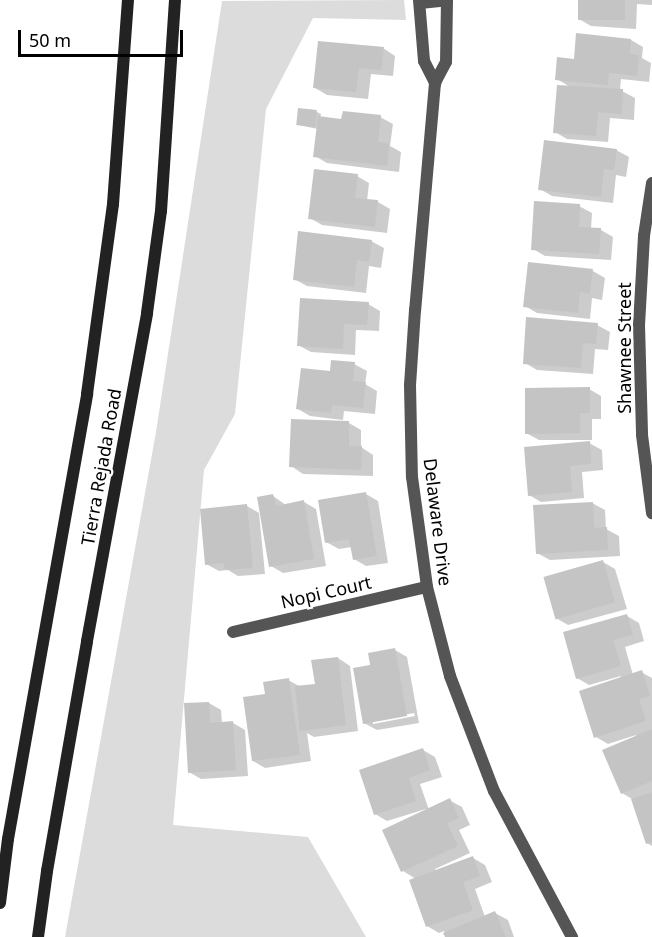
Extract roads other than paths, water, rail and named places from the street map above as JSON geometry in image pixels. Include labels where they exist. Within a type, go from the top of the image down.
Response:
[{"type":"main road","name":"Tierra Rejada Road","points":[[0,903],[8,839],[87,394],[113,204],[128,0]]},
{"type":"main road","name":"Tierra Rejada Road","points":[[38,937],[46,871],[147,313],[161,211],[175,0]]},
{"type":"street","points":[[419,1],[447,0]]},
{"type":"street","name":"Delaware Drive","points":[[447,0],[446,62],[435,83],[410,385],[412,477],[427,587],[450,676],[494,791],[572,937]]},
{"type":"street","name":"Delaware Drive","points":[[419,1],[424,61],[435,83]]},
{"type":"street","name":"Shawnee Street","points":[[652,183],[644,236],[639,325],[642,435],[652,513]]},
{"type":"street","name":"Nopi Court","points":[[233,632],[427,587]]}]
